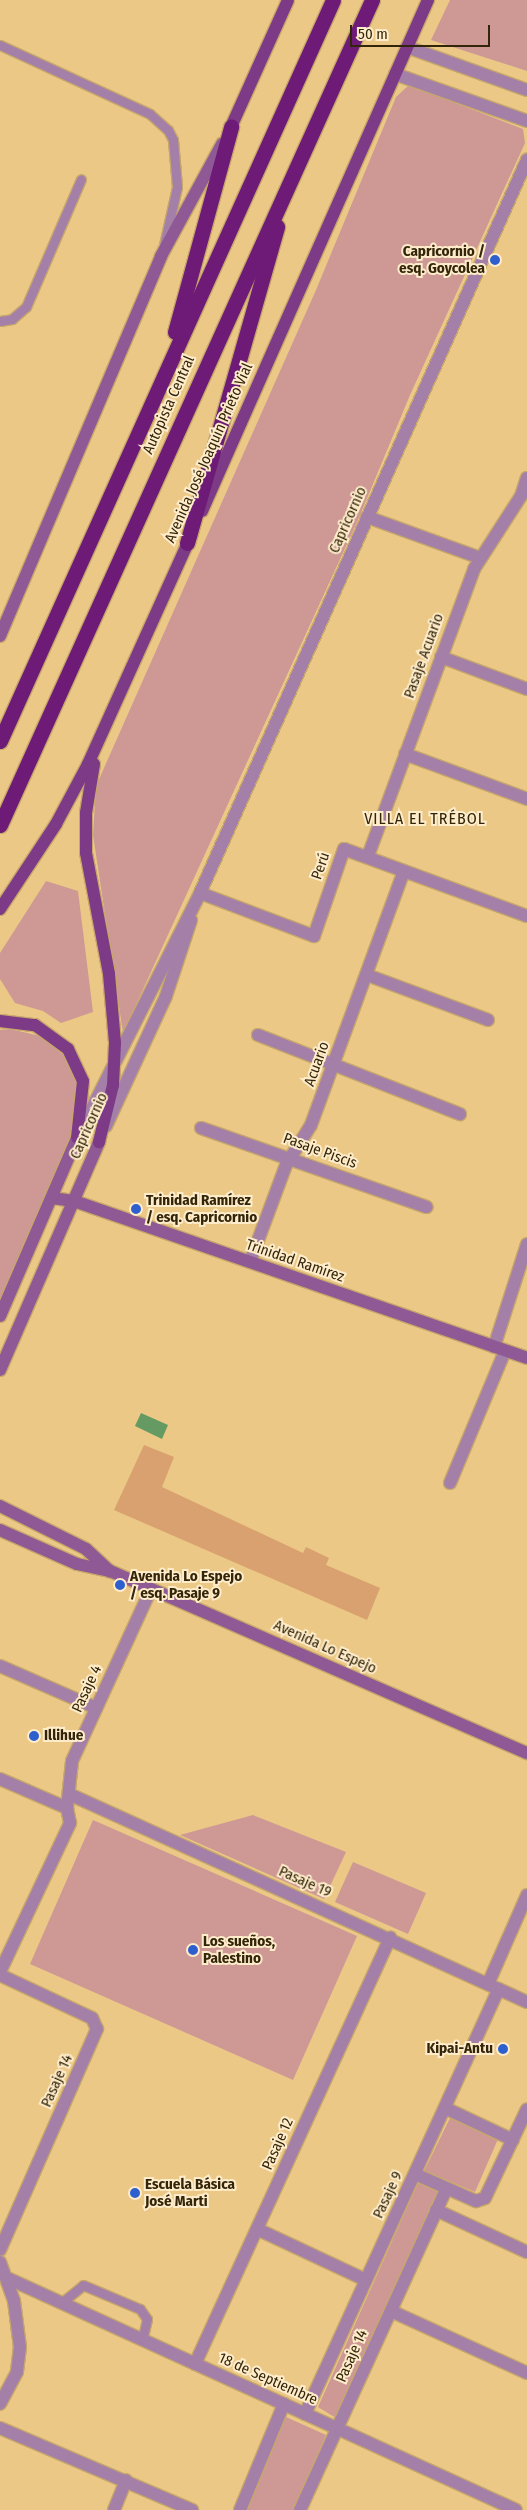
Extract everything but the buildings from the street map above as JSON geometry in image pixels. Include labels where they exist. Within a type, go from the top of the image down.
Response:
[{"type":"highway","name":"Autopista Central","points":[[0,741],[333,0]]},
{"type":"highway","name":"Autopista Central","points":[[0,825],[372,0]]},
{"type":"highway","points":[[162,379],[231,127]]},
{"type":"highway","points":[[188,543],[296,166]]},
{"type":"main road","points":[[0,636],[161,256],[231,127],[288,0]]},
{"type":"main road","name":"Avenida José Joaquín Prieto Vial","points":[[0,909],[56,824],[102,735],[428,0]]},
{"type":"main road","points":[[99,1142],[115,1066],[112,999],[86,840],[89,785],[102,735]]},
{"type":"main road","points":[[0,1021],[35,1025],[68,1049],[83,1081],[77,1138]]},
{"type":"main road","name":"Capricornio","points":[[0,1316],[77,1138]]},
{"type":"main road","name":"Capricornio","points":[[0,1370],[99,1142]]},
{"type":"main road","name":"Trinidad Ramírez","points":[[52,1198],[74,1201],[527,1358]]},
{"type":"main road","name":"Avenida Lo Espejo","points":[[0,1506],[86,1549],[110,1571]]},
{"type":"main road","name":"Avenida Lo Espejo","points":[[0,1530],[77,1564],[110,1571],[527,1753]]},
{"type":"street","points":[[407,47],[527,90]]},
{"type":"street","points":[[395,74],[527,121]]},
{"type":"street","name":"Capricornio","points":[[77,1138],[115,1066],[200,893],[527,160]]},
{"type":"street","name":"Pasaje Acuario","points":[[368,856],[441,657],[480,558],[521,506],[527,478]]},
{"type":"street","points":[[367,517],[480,558]]},
{"type":"street","points":[[441,657],[527,689]]},
{"type":"street","points":[[406,754],[527,799]]},
{"type":"street","name":"Perú","points":[[200,893],[314,936],[344,849],[368,856],[527,916]]},
{"type":"street","name":"Acuario","points":[[250,1262],[292,1157],[311,1126],[404,871]]},
{"type":"street","name":"Capricornio","points":[[99,1142],[166,996],[200,893]]},
{"type":"street","points":[[367,975],[488,1020]]},
{"type":"street","points":[[258,1035],[460,1114]]},
{"type":"street","name":"Pasaje Piscis","points":[[202,1128],[292,1157],[428,1207]]},
{"type":"street","points":[[450,1483],[499,1349],[527,1244]]},
{"type":"street","name":"Pasaje 4","points":[[0,1972],[70,1823],[67,1808],[72,1760],[151,1589]]},
{"type":"street","points":[[0,1666],[96,1708]]},
{"type":"street","points":[[0,1779],[67,1808]]},
{"type":"street","name":"Pasaje 19","points":[[69,1794],[390,1938],[527,2002]]},
{"type":"street","name":"Pasaje 9","points":[[305,2414],[445,2108],[494,1986],[527,1895]]},
{"type":"street","name":"Pasaje 12","points":[[196,2364],[390,1938]]},
{"type":"street","name":"Pasaje 14","points":[[0,1976],[92,2018],[97,2029],[0,2250]]},
{"type":"street","points":[[445,2108],[513,2140]]},
{"type":"street","points":[[415,2174],[446,2189],[481,2200],[488,2193],[513,2140],[524,2123],[527,2109]]},
{"type":"street","name":"Pasaje 14","points":[[300,2510],[446,2189]]},
{"type":"street","points":[[436,2210],[527,2252]]},
{"type":"street","points":[[257,2229],[366,2280]]},
{"type":"street","points":[[0,2262],[20,2347],[17,2372],[0,2404]]},
{"type":"street","name":"18 de Septiembre","points":[[4,2277],[516,2510]]},
{"type":"street","points":[[391,2311],[527,2373]]},
{"type":"street","points":[[240,2510],[284,2404]]},
{"type":"street","points":[[0,2428],[126,2480],[192,2510]]},
{"type":"street","points":[[114,2510],[126,2480]]},
{"type":"lane","points":[[0,45],[150,114],[168,130],[174,140],[177,186],[161,256]]},
{"type":"lane","points":[[0,321],[12,319],[26,307],[81,179]]},
{"type":"lane","points":[[61,2302],[83,2285],[140,2309],[147,2319],[142,2340]]},
{"type":"shaded area","points":[[450,0],[527,0],[527,71],[431,40]]},
{"type":"shaded area","points":[[409,85],[523,129],[525,143],[410,395],[358,520],[123,1033],[93,835],[96,786],[316,290],[396,97]]},
{"type":"shaded area","points":[[46,881],[78,891],[93,1012],[61,1023],[43,1011],[15,1003],[0,979],[0,953]]},
{"type":"shaded area","points":[[10,1029],[40,1036],[66,1054],[81,1088],[77,1124],[0,1299],[0,1030]]},
{"type":"shaded area","points":[[141,1413],[168,1425],[162,1439],[135,1426]]},
{"type":"shaded area","points":[[253,1815],[346,1852],[324,1899],[180,1835]]},
{"type":"shaded area","name":"Los sueños, Palestino","points":[[93,1820],[357,1936],[293,2080],[30,1964]]},
{"type":"shaded area","points":[[353,1862],[426,1893],[408,1934],[335,1902]]},
{"type":"shaded area","points":[[451,2116],[498,2139],[475,2192],[424,2171]]},
{"type":"shaded area","points":[[418,2183],[438,2192],[336,2418],[318,2407]]},
{"type":"shaded area","points":[[286,2417],[326,2435],[294,2510],[246,2510]]},
{"type":"place","name":"Capricornio / esq. Goycolea","points":[[495,260]]},
{"type":"place","name":"Trinidad Ramírez / esq. Capricornio","points":[[136,1209]]},
{"type":"place","name":"Avenida Lo Espejo / esq. Pasaje 9","points":[[120,1585]]},
{"type":"place","name":"Illihue","points":[[34,1736]]},
{"type":"place","name":"Los sueños, Palestino","points":[[193,1950]]},
{"type":"place","name":"Kipai-Antu","points":[[503,2049]]},
{"type":"place","name":"Escuela Básica José Marti","points":[[135,2193]]},
{"type":"district","name":"VILLA EL TRÉBOL","points":[[425,819]]}]
